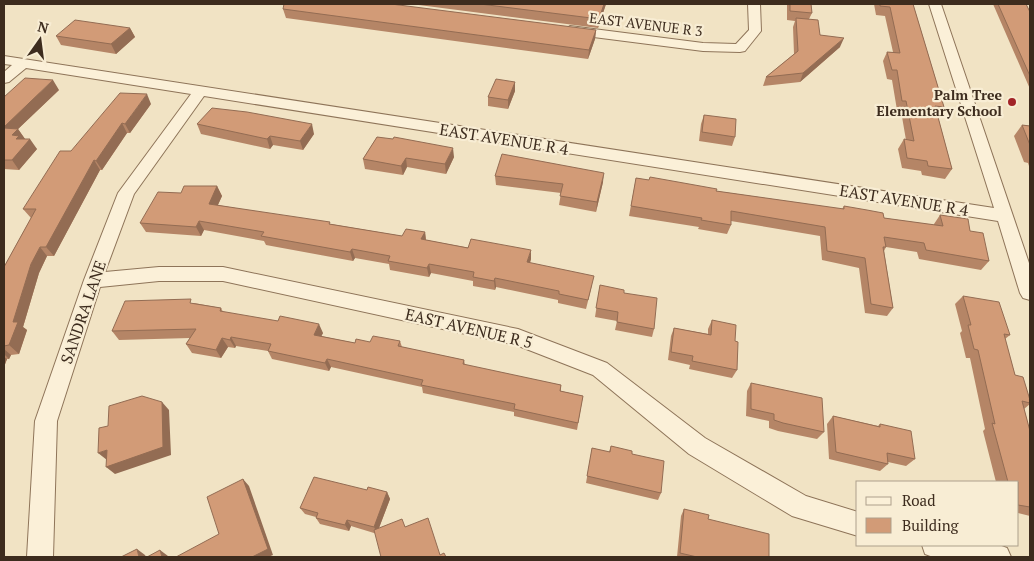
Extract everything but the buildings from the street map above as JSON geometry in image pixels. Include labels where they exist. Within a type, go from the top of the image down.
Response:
[{"type":"street","name":"EAST AVENUE R 3","points":[[556,28],[703,47],[740,48],[755,31],[754,4]]},
{"type":"street","points":[[935,4],[1030,293]]},
{"type":"street","name":"EAST AVENUE R 4","points":[[4,60],[199,92],[1004,216]]},
{"type":"street","points":[[4,79],[22,64]]},
{"type":"street","name":"SANDRA LANE","points":[[40,557],[46,421],[93,280],[126,193],[199,92]]},
{"type":"street","name":"EAST AVENUE R 5","points":[[93,280],[159,274],[223,274],[518,337],[600,369],[697,446],[801,507],[856,523]]},
{"type":"street","points":[[939,546],[998,557]]},
{"type":"place","name":"Palm Tree Elementary School","points":[[1012,102]]}]
